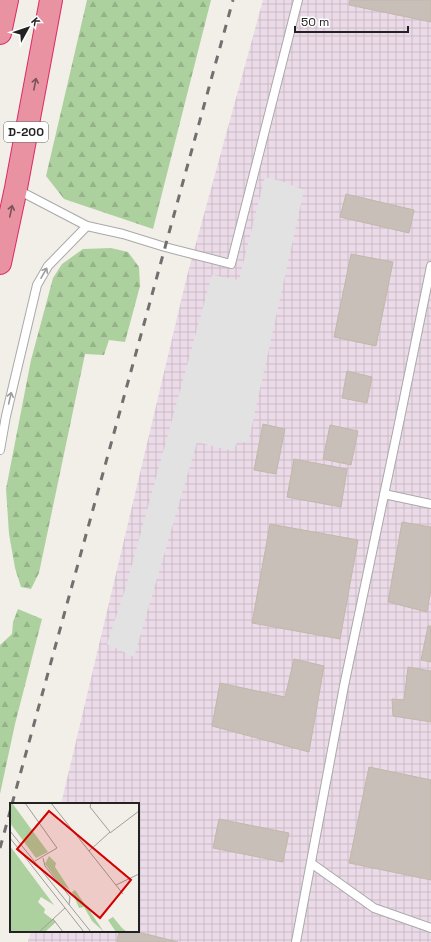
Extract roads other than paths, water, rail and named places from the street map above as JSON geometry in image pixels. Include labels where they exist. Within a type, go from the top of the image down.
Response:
[{"type":"highway","points":[[0,33],[7,0]]},
{"type":"highway","name":"D-200","points":[[0,263],[16,188],[51,0]]},
{"type":"lane","points":[[16,188],[87,226],[124,234],[165,247],[231,264],[298,0]]},
{"type":"lane","points":[[0,450],[6,416],[37,285],[48,266],[87,226]]},
{"type":"lane","points":[[296,942],[344,686],[431,266]]},
{"type":"lane","points":[[384,494],[431,504]]},
{"type":"lane","points":[[311,863],[374,908],[431,928]]},
{"type":"railway","points":[[12,803],[233,0]]},
{"type":"railway","points":[[0,848],[10,812]]}]
